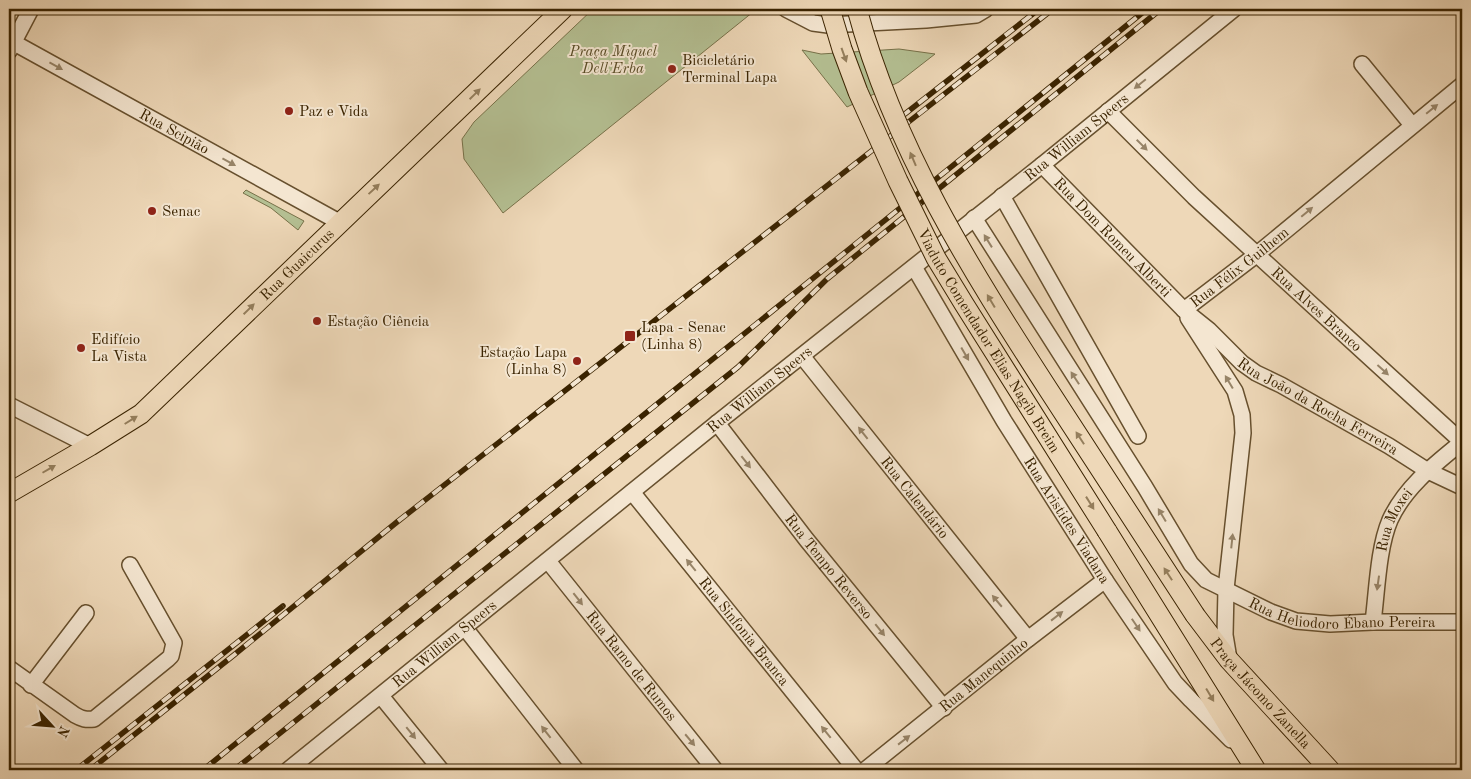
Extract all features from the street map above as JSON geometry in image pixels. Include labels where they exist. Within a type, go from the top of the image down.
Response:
[{"type":"main road","name":"Viaduto Comendador Elias Nagib Breim","points":[[830,9],[858,92],[898,181],[936,258],[1184,654]]},
{"type":"main road","name":"Viaduto Comendador Elias Nagib Breim","points":[[857,9],[880,83],[916,167],[947,225],[994,306],[1195,615]]},
{"type":"main road","name":"Rua Guaicurus","points":[[9,492],[90,446],[140,414],[560,10]]},
{"type":"main road","name":"Praça Jácomo Zanella","points":[[1195,615],[1229,660],[1330,770]]},
{"type":"main road","name":"Praça Jácomo Zanella","points":[[1184,654],[1251,763]]},
{"type":"street","points":[[10,45],[31,9]]},
{"type":"street","points":[[786,9],[813,23],[828,25],[926,20],[978,11]]},
{"type":"street","name":"Rua William Speers","points":[[288,770],[1234,9]]},
{"type":"street","name":"Rua Scipião","points":[[10,45],[339,222]]},
{"type":"street","points":[[1362,64],[1412,125]]},
{"type":"street","name":"Rua Félix Guilhem","points":[[1229,660],[1226,635],[1226,589],[1243,433],[1242,415],[1234,391],[1204,346],[1184,310],[1256,255],[1462,85]]},
{"type":"street","name":"Rua Alves Branco","points":[[1108,111],[1194,197],[1256,255],[1462,442]]},
{"type":"street","name":"Rua Dom Romeu Alberti","points":[[1042,165],[1184,310]]},
{"type":"street","points":[[1002,196],[1138,436]]},
{"type":"street","points":[[974,218],[1145,487],[1191,564],[1206,580],[1226,589]]},
{"type":"street","name":"Rua Aristides Viadana","points":[[914,267],[1004,420],[1105,580],[1175,683],[1251,763]]},
{"type":"street","name":"Rua João da Rocha Ferreira","points":[[1184,310],[1209,330],[1242,364],[1256,373],[1281,385],[1389,446],[1428,471],[1462,487]]},
{"type":"street","name":"Rua Calendário","points":[[802,356],[1028,639]]},
{"type":"street","points":[[9,405],[90,446]]},
{"type":"street","name":"Rua Tempo Reverso","points":[[717,423],[806,539],[944,708]]},
{"type":"street","name":"Rua Moxei","points":[[1373,622],[1383,548],[1390,521],[1405,495],[1428,471],[1462,442]]},
{"type":"street","name":"Rua Sinfonia Branca","points":[[632,492],[856,770]]},
{"type":"street","name":"Rua Ramo de Rumos","points":[[548,560],[715,770]]},
{"type":"street","points":[[9,668],[82,719],[94,719],[168,659],[171,656],[174,644],[130,565]]},
{"type":"street","name":"Rua Manequinho","points":[[865,770],[1028,639],[1105,580]]},
{"type":"street","name":"Rua Heliodoro Ébano Pereira","points":[[1226,589],[1271,612],[1296,621],[1330,624],[1462,622]]},
{"type":"street","points":[[31,685],[86,613]]},
{"type":"street","points":[[465,628],[576,770]]},
{"type":"street","points":[[381,696],[441,770]]},
{"type":"green space","name":"Praça Miguel Dell'Erba","points":[[593,9],[751,9],[753,12],[503,213],[464,159],[462,139],[474,122]]},
{"type":"green space","points":[[899,49],[935,54],[899,82],[847,107],[802,50],[821,54]]},
{"type":"green space","points":[[246,190],[304,221],[298,230],[271,208],[243,193]]},
{"type":"railway","points":[[901,117],[1039,9]]},
{"type":"railway","points":[[90,770],[397,522],[1053,9]]},
{"type":"railway","points":[[203,770],[1147,9]]},
{"type":"railway","points":[[234,770],[738,367],[827,279],[1161,9]]},
{"type":"railway","points":[[76,770],[283,606]]},
{"type":"place","name":"Bicicletário Terminal Lapa","points":[[672,69]]},
{"type":"place","name":"Paz e Vida","points":[[289,111]]},
{"type":"place","name":"Senac","points":[[152,211]]},
{"type":"place","name":"Estação Ciência","points":[[317,321]]},
{"type":"place","name":"Lapa - Senac (Linha 8)","points":[[630,336]]},
{"type":"place","name":"Edifício La Vista","points":[[81,348]]},
{"type":"place","name":"Estação Lapa (Linha 8)","points":[[577,361]]}]
